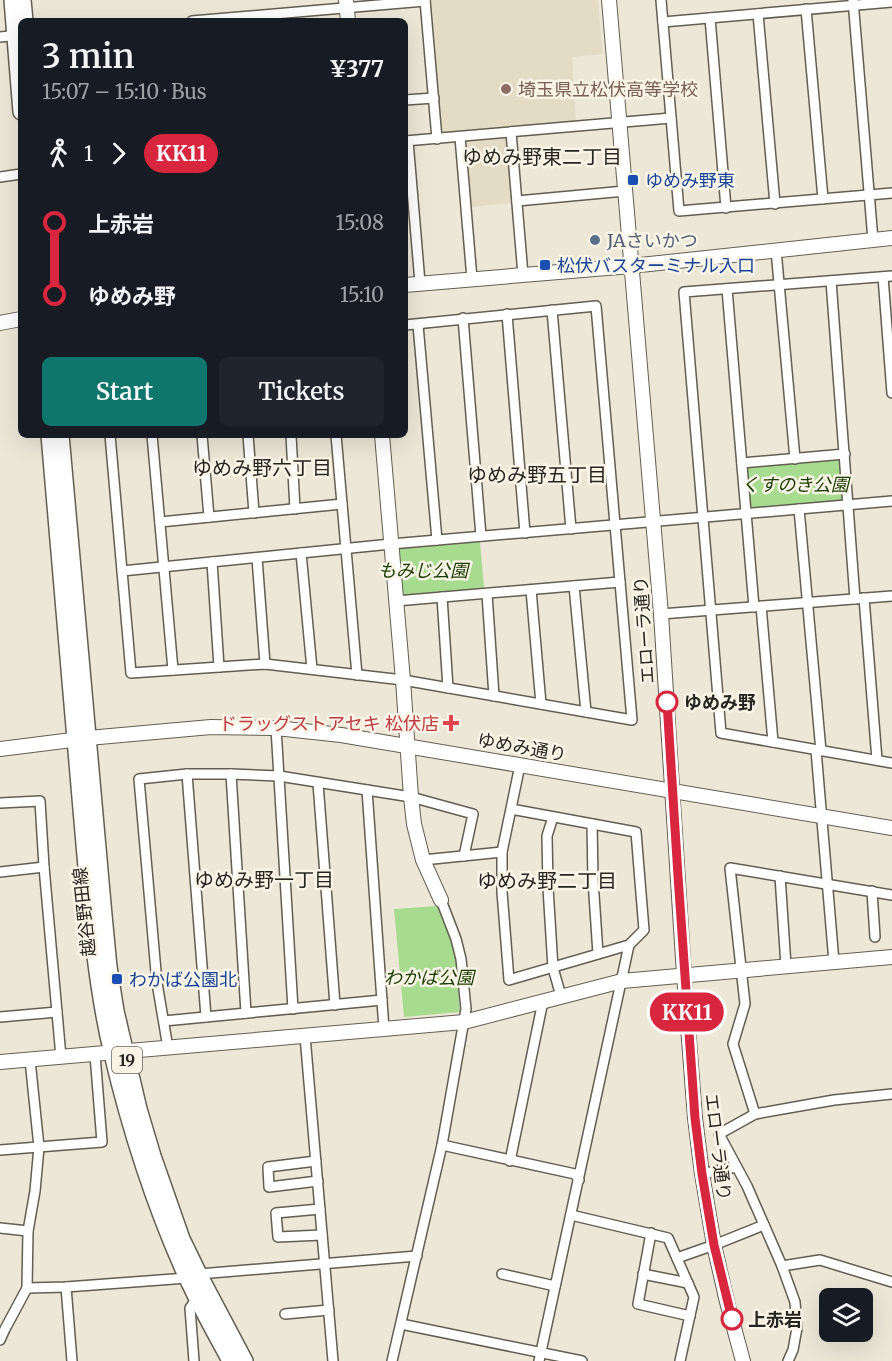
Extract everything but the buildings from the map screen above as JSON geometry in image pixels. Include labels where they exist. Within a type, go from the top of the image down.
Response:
[{"type":"main road","points":[[12,0],[12,36],[18,87]]},
{"type":"main road","points":[[23,0],[25,18]]},
{"type":"main road","name":"越谷野田線","points":[[49,438],[81,739]]},
{"type":"main road","name":"越谷野田線","points":[[61,438],[96,969],[118,1053],[142,1165],[167,1229],[245,1361]]},
{"type":"main road","name":"越谷野田線","points":[[193,1276],[198,1298],[230,1361]]},
{"type":"street","name":"エローラ通り","points":[[609,0],[654,522],[695,1118],[714,1245],[743,1361]]},
{"type":"street","points":[[661,0],[679,211],[892,193]]},
{"type":"street","points":[[234,18],[347,10],[425,1],[437,138]]},
{"type":"street","points":[[663,22],[853,3],[892,2]]},
{"type":"street","points":[[853,3],[873,240]]},
{"type":"street","points":[[806,9],[823,199]]},
{"type":"street","points":[[758,14],[775,204]]},
{"type":"street","points":[[710,18],[726,208]]},
{"type":"street","points":[[408,100],[434,98]]},
{"type":"street","points":[[408,141],[671,118]]},
{"type":"street","points":[[511,132],[523,275]]},
{"type":"street","points":[[460,137],[472,279]]},
{"type":"street","points":[[408,161],[420,284]]},
{"type":"street","points":[[0,177],[18,174]]},
{"type":"street","points":[[517,201],[625,191]]},
{"type":"street","points":[[408,285],[631,266],[892,238]]},
{"type":"street","points":[[776,250],[795,459]]},
{"type":"street","points":[[892,393],[887,276],[684,292],[721,733],[892,763]]},
{"type":"street","points":[[831,281],[849,505],[877,760]]},
{"type":"street","points":[[727,289],[747,514],[773,742]]},
{"type":"street","points":[[110,438],[131,674],[265,664],[403,681],[632,720],[597,306],[408,325]]},
{"type":"street","points":[[552,310],[571,529]]},
{"type":"street","points":[[507,314],[525,533]]},
{"type":"street","points":[[463,318],[481,536]]},
{"type":"street","points":[[0,323],[18,320]]},
{"type":"street","points":[[418,325],[437,540]]},
{"type":"street","points":[[152,438],[174,670]]},
{"type":"street","points":[[202,438],[209,517]]},
{"type":"street","points":[[248,438],[254,513]]},
{"type":"street","points":[[291,438],[295,509]]},
{"type":"street","points":[[336,438],[357,675]]},
{"type":"street","points":[[382,438],[414,824],[423,860],[456,939],[461,959],[466,1009],[442,1145],[392,1361]]},
{"type":"street","points":[[742,463],[845,453]]},
{"type":"street","points":[[122,571],[346,548],[892,501]]},
{"type":"street","points":[[160,522],[342,504]]},
{"type":"street","points":[[799,509],[809,602],[819,750],[820,816],[834,962]]},
{"type":"street","points":[[301,553],[312,669]]},
{"type":"street","points":[[257,558],[265,664]]},
{"type":"street","points":[[212,562],[219,667]]},
{"type":"street","points":[[396,601],[620,582]]},
{"type":"street","points":[[574,586],[586,712]]},
{"type":"street","points":[[531,590],[541,704]]},
{"type":"street","points":[[487,594],[494,696]]},
{"type":"street","points":[[661,614],[892,596]]},
{"type":"street","points":[[442,597],[448,688]]},
{"type":"street","name":"ゆめみ通り","points":[[0,749],[211,727],[276,728],[341,735],[892,828]]},
{"type":"street","points":[[276,728],[293,1009]]},
{"type":"street","points":[[511,809],[636,832],[644,930],[629,945],[509,980],[502,892],[502,852],[520,765]]},
{"type":"street","points":[[168,1048],[157,983],[139,779],[187,774],[279,776],[411,797],[473,814],[464,856]]},
{"type":"street","points":[[187,774],[206,1017]]},
{"type":"street","points":[[231,774],[246,1013]]},
{"type":"street","points":[[318,783],[335,1005]]},
{"type":"street","points":[[367,790],[384,1029]]},
{"type":"street","points":[[0,803],[40,801],[61,1058]]},
{"type":"street","points":[[553,817],[547,836],[548,888],[553,968],[561,996]]},
{"type":"street","points":[[592,824],[598,954]]},
{"type":"street","points":[[423,860],[502,852]]},
{"type":"street","points":[[0,872],[44,867]]},
{"type":"street","points":[[755,1114],[733,1044],[745,1004],[730,868],[892,895]]},
{"type":"street","points":[[780,876],[786,966]]},
{"type":"street","points":[[872,891],[875,937]]},
{"type":"street","points":[[540,1357],[629,945]]},
{"type":"street","points":[[0,1062],[464,1022],[622,981],[892,957]]},
{"type":"street","points":[[164,1021],[382,1000]]},
{"type":"street","points":[[510,1161],[543,1002]]},
{"type":"street","points":[[0,1017],[57,1012]]},
{"type":"street","points":[[305,1036],[333,1361]]},
{"type":"street","points":[[0,1150],[102,1142],[95,1054]]},
{"type":"street","points":[[0,1340],[27,1288],[28,1232],[39,1147],[30,1060]]},
{"type":"street","points":[[788,1361],[794,1350],[797,1328],[795,1302],[747,1186],[718,1134],[755,1114],[834,1100],[892,1094]]},
{"type":"street","points":[[442,1145],[575,1174],[579,1180]]},
{"type":"street","points":[[316,1161],[268,1167],[269,1187],[318,1181]]},
{"type":"street","points":[[702,1174],[736,1167]]},
{"type":"street","points":[[320,1209],[276,1213],[278,1237],[322,1235]]},
{"type":"street","points":[[571,1215],[668,1238],[694,1297],[680,1361]]},
{"type":"street","points":[[677,1258],[764,1225]]},
{"type":"street","points":[[0,1228],[28,1232]]},
{"type":"street","points":[[651,1233],[638,1304],[690,1316]]},
{"type":"street","points":[[27,1288],[66,1287],[417,1256]]},
{"type":"street","points":[[782,1266],[820,1260],[892,1282]]},
{"type":"street","points":[[502,1274],[555,1286]]},
{"type":"street","points":[[643,1274],[688,1283]]},
{"type":"street","points":[[66,1287],[72,1361]]},
{"type":"street","points":[[194,1361],[190,1308],[198,1298]]},
{"type":"street","points":[[285,1314],[329,1310]]},
{"type":"street","points":[[401,1324],[540,1357],[582,1361]]},
{"type":"shaded area","name":"埼玉県立松伏高等学校","points":[[430,0],[598,0],[603,54],[572,57],[576,121],[445,134],[441,130]]},
{"type":"shaded area","points":[[506,136],[513,203],[470,207],[465,142],[467,139]]},
{"type":"green space","name":"くすのき公園","points":[[841,457],[845,502],[750,511],[746,466]]},
{"type":"green space","name":"もみじ公園","points":[[480,542],[484,588],[404,596],[401,592],[397,552],[399,548]]},
{"type":"green space","name":"わかば公園","points":[[437,906],[453,946],[460,1012],[404,1017],[394,909]]},
{"type":"bus line","name":"KK11","points":[[667,702],[695,1118],[714,1245],[732,1319]]},
{"type":"place","name":"埼玉県立松伏高等学校","points":[[506,89]]},
{"type":"place","name":"ゆめみ野東","points":[[633,180]]},
{"type":"place","name":"JAさいかつ","points":[[595,240]]},
{"type":"place","name":"松伏バスターミナル入口","points":[[545,265]]},
{"type":"place","name":"ゆめみ野","points":[[667,702]]},
{"type":"place","name":"ドラッグストアセキ 松伏店","points":[[451,723]]},
{"type":"place","name":"わかば公園北","points":[[117,979]]},
{"type":"place","name":"上赤岩","points":[[732,1319]]},
{"type":"district","name":"ゆめみ野東二丁目","points":[[542,156]]},
{"type":"district","name":"ゆめみ野六丁目","points":[[262,467]]},
{"type":"district","name":"ゆめみ野五丁目","points":[[537,474]]},
{"type":"district","name":"ゆめみ野一丁目","points":[[264,879]]},
{"type":"district","name":"ゆめみ野二丁目","points":[[547,880]]}]
